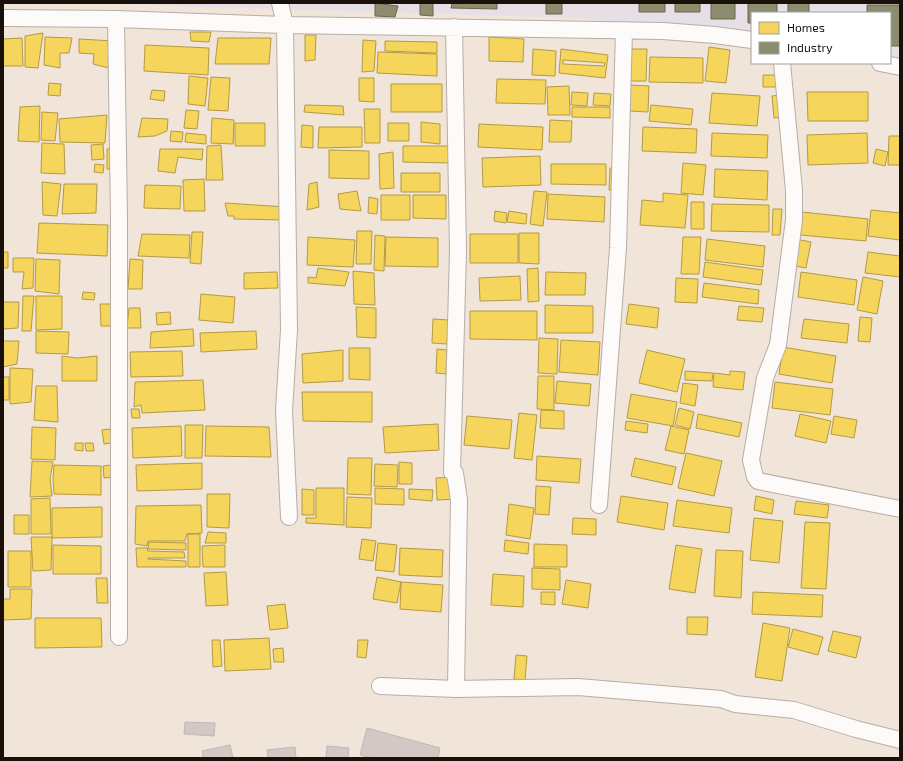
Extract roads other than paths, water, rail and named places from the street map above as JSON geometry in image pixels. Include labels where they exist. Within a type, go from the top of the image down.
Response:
[{"type":"street","points":[[280,3],[285,25],[289,330],[284,410],[289,517]]},
{"type":"street","points":[[3,18],[116,19],[285,25],[624,30],[715,35],[751,40]]},
{"type":"street","points":[[116,19],[119,218],[119,636]]},
{"type":"street","points":[[454,27],[458,251],[452,472],[455,473],[459,500],[456,689]]},
{"type":"street","points":[[599,505],[618,248],[624,30]]},
{"type":"street","points":[[782,64],[794,190],[794,220],[778,345],[766,378],[751,460],[755,477],[758,481],[900,509]]},
{"type":"street","points":[[885,64],[900,67]]},
{"type":"street","points":[[380,686],[456,689],[578,687],[721,699],[735,704],[794,710],[856,729],[900,740]]}]
